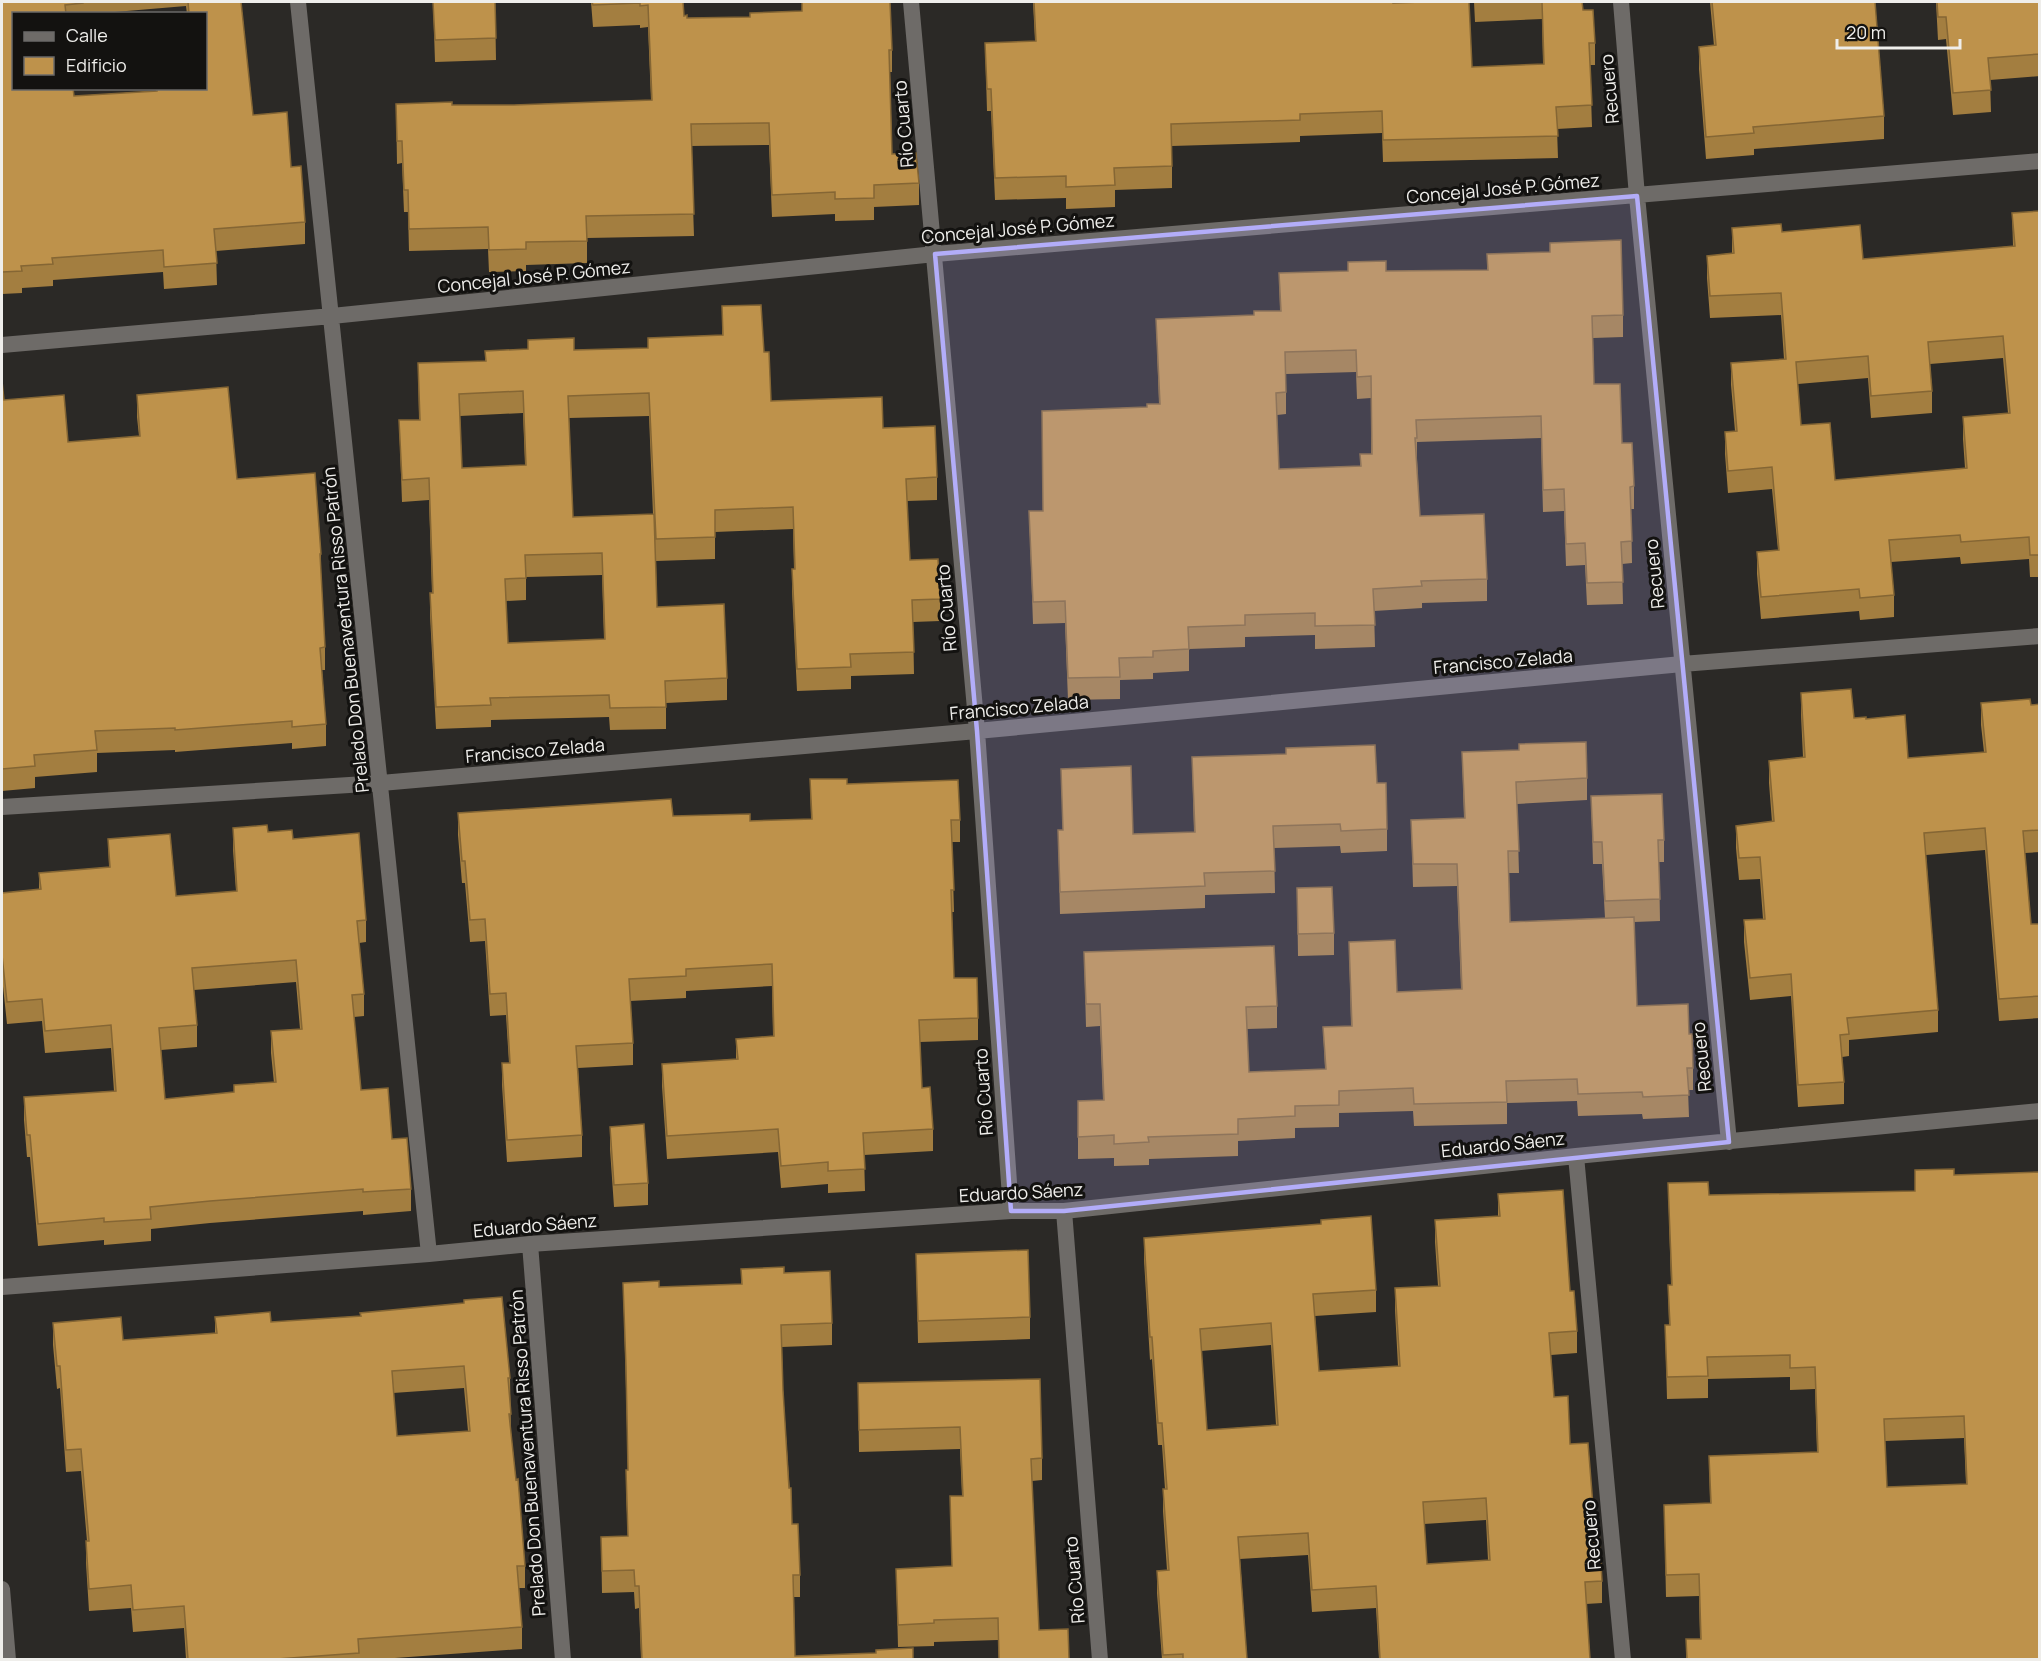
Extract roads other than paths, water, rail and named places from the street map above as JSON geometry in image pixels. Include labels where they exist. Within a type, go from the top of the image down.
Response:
[{"type":"street","name":"Prelado Don Buenaventura Risso Patrón","points":[[298,2],[429,1254]]},
{"type":"street","name":"Río Cuarto","points":[[911,2],[977,731],[1011,1211]]},
{"type":"street","name":"Recuero","points":[[1621,2],[1637,196],[1729,1142]]},
{"type":"street","name":"Concejal José P. Gómez","points":[[2,345],[332,316],[935,254],[2040,161]]},
{"type":"street","name":"Francisco Zelada","points":[[2,807],[381,783],[977,731],[1682,664],[2040,636]]},
{"type":"street","name":"Eduardo Sáenz","points":[[2,1287],[530,1244],[1011,1211],[1064,1211],[1576,1156],[2040,1111]]},
{"type":"street","name":"Recuero","points":[[1576,1156],[1623,1659]]},
{"type":"street","name":"Río Cuarto","points":[[1064,1211],[1100,1659]]},
{"type":"street","name":"Prelado Don Buenaventura Risso Patrón","points":[[530,1244],[563,1659]]},
{"type":"street","points":[[2,1589],[8,1659]]}]
